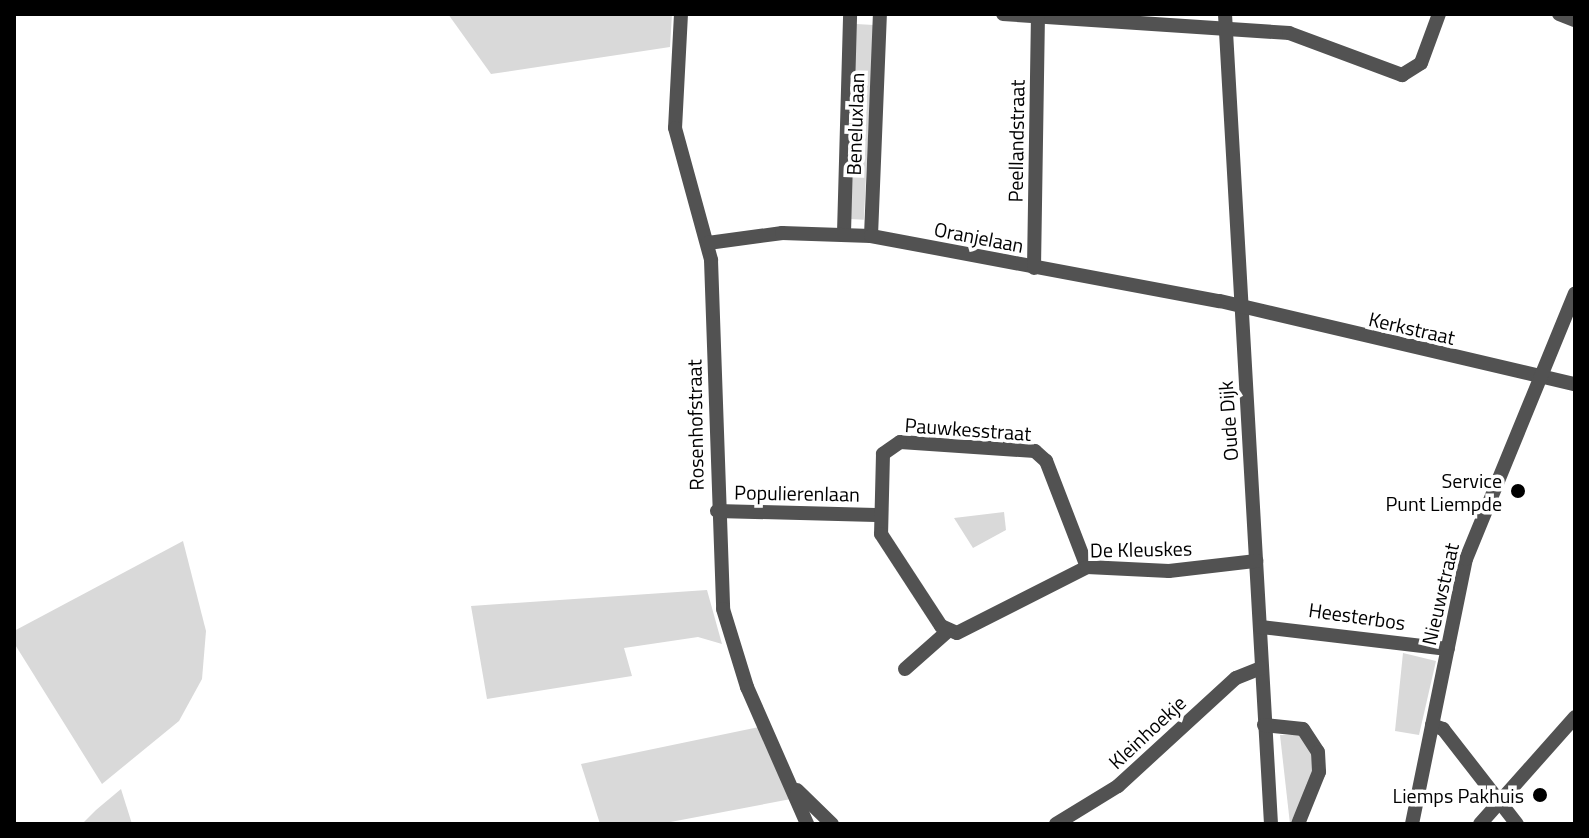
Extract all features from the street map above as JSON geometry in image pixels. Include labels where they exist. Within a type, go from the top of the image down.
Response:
[{"type":"street","name":"Rosenhofstraat","points":[[681,14],[675,128],[708,243],[717,511],[729,630],[807,824]]},
{"type":"street","name":"Beneluxlaan","points":[[844,233],[850,14]]},
{"type":"street","name":"Beneluxlaan","points":[[871,236],[880,14]]},
{"type":"street","points":[[1003,14],[1225,19],[1289,33],[1402,75],[1421,63],[1439,14]]},
{"type":"street","points":[[1559,14],[1575,20]]},
{"type":"street","name":"Peellandstraat","points":[[1034,268],[1038,16]]},
{"type":"street","name":"Oude Dijk","points":[[1225,19],[1271,824]]},
{"type":"street","name":"Oranjelaan","points":[[708,243],[844,233],[871,236],[1240,307]]},
{"type":"street","name":"Nieuwstraat","points":[[1412,824],[1466,559],[1538,376],[1575,293]]},
{"type":"street","name":"Kerkstraat","points":[[1240,307],[1575,384]]},
{"type":"street","name":"Pauwkesstraat","points":[[876,515],[883,454],[891,445],[1035,451],[1046,461],[1087,567]]},
{"type":"street","name":"Populierenlaan","points":[[717,511],[876,515]]},
{"type":"street","points":[[876,515],[881,534],[948,631]]},
{"type":"street","name":"De Kleuskes","points":[[905,669],[948,631],[976,629],[1087,567],[1169,571],[1256,561]]},
{"type":"street","name":"Heesterbos","points":[[1261,627],[1448,649]]},
{"type":"street","name":"Kleinhoekje","points":[[1056,824],[1118,786],[1236,678],[1261,668]]},
{"type":"street","points":[[1480,824],[1575,717]]},
{"type":"street","points":[[1264,725],[1303,729],[1318,752],[1319,772],[1298,824]]},
{"type":"street","points":[[1432,725],[1443,729],[1517,824]]},
{"type":"street","points":[[794,786],[832,824]]},
{"type":"shaded area","points":[[448,14],[672,14],[670,47],[491,74]]},
{"type":"shaded area","points":[[856,24],[874,25],[864,220],[846,219]]},
{"type":"shaded area","points":[[1004,512],[1006,530],[973,548],[954,518]]},
{"type":"shaded area","points":[[183,541],[206,631],[202,679],[179,721],[102,784],[14,643],[14,631]]},
{"type":"shaded area","points":[[707,590],[722,644],[698,637],[624,648],[632,676],[487,699],[471,606]]},
{"type":"shaded area","points":[[1403,653],[1436,661],[1419,735],[1395,731]]},
{"type":"shaded area","points":[[759,727],[791,799],[660,824],[600,824],[581,764]]},
{"type":"shaded area","points":[[1280,735],[1299,735],[1313,755],[1314,774],[1290,824]]},
{"type":"shaded area","points":[[121,789],[132,824],[82,824],[96,810]]},
{"type":"place","name":"Service Punt Liempde","points":[[1518,491]]},
{"type":"place","name":"Liemps Pakhuis","points":[[1540,795]]}]
